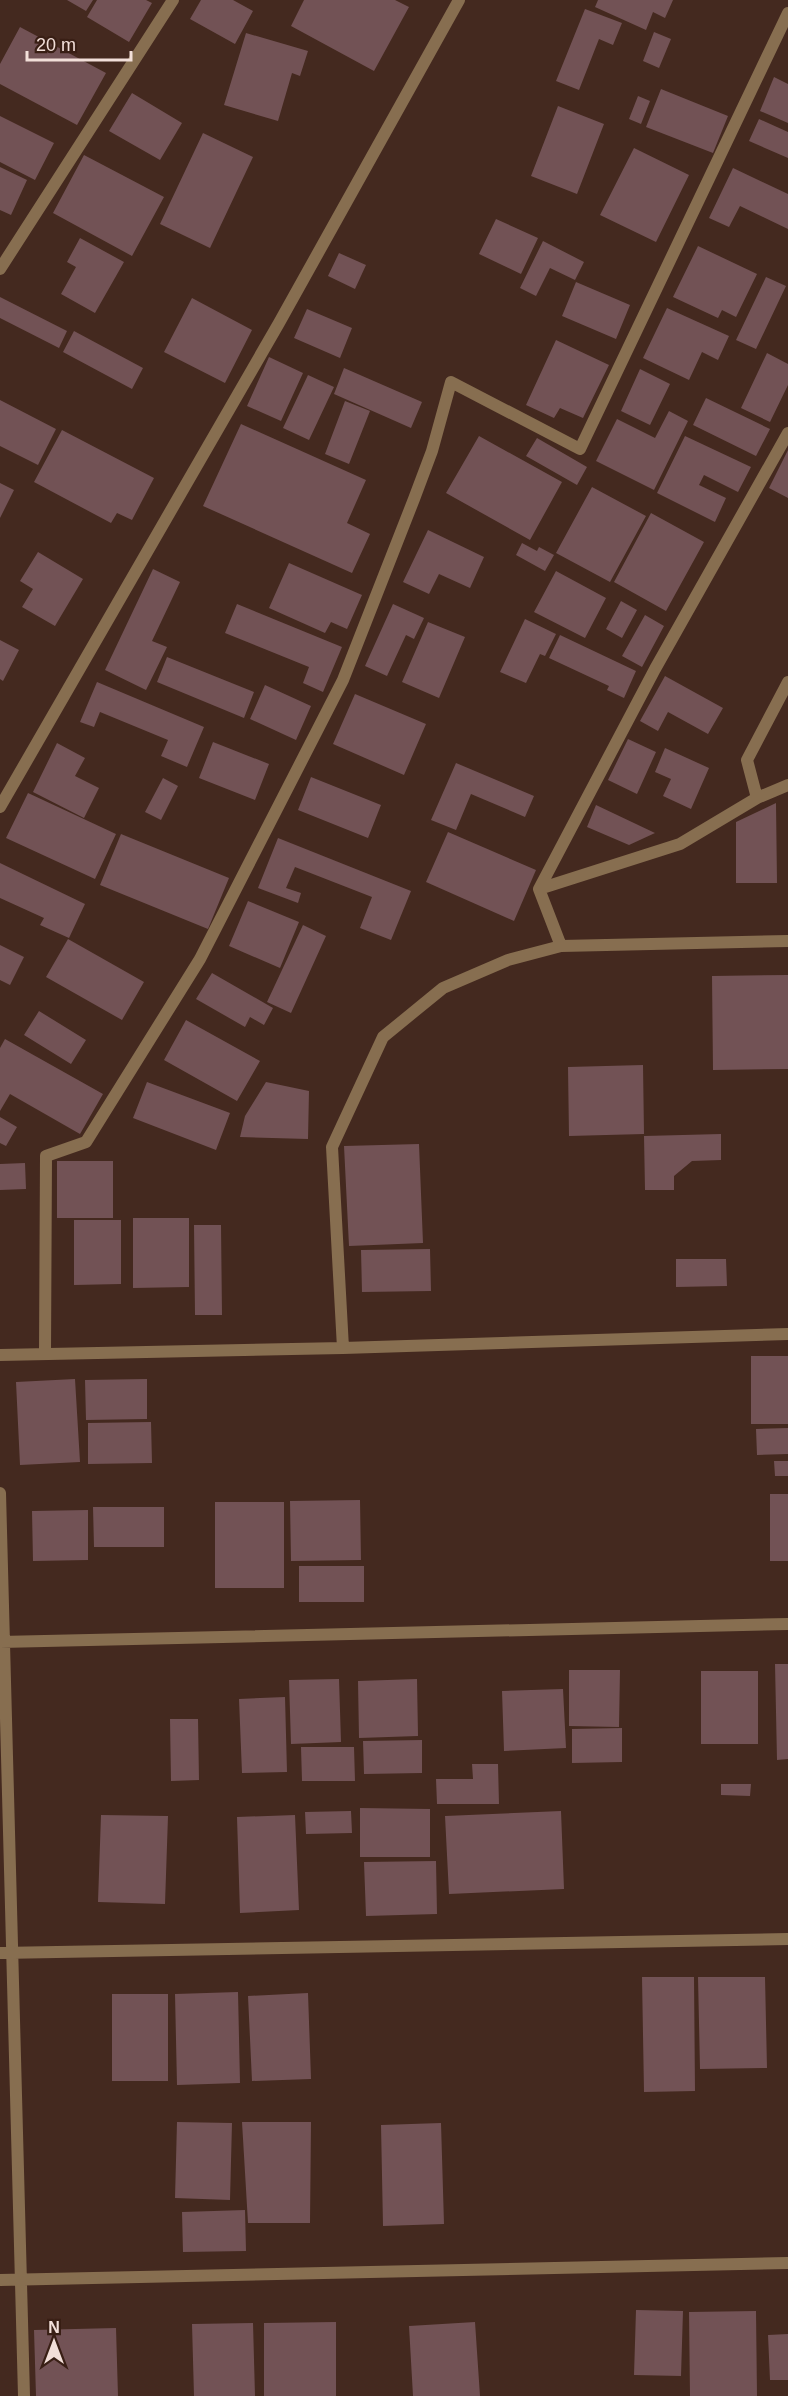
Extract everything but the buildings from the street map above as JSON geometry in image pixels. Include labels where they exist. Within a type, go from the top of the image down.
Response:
[{"type":"street","points":[[0,269],[173,0]]},
{"type":"street","points":[[0,807],[279,323],[459,0]]},
{"type":"street","points":[[45,1353],[46,1156],[86,1142],[200,959],[343,681],[432,451],[451,382],[580,449],[788,13]]},
{"type":"street","points":[[561,946],[539,889],[655,669],[788,433]]},
{"type":"street","points":[[757,798],[747,760],[788,682]]},
{"type":"street","points":[[539,889],[680,844],[757,798],[788,785]]},
{"type":"street","points":[[343,1348],[332,1147],[383,1037],[443,988],[508,960],[561,946],[788,941]]},
{"type":"street","points":[[0,1355],[343,1348],[788,1334]]},
{"type":"street","points":[[0,1493],[6,1953],[24,2396]]},
{"type":"street","points":[[2,1642],[788,1624]]},
{"type":"street","points":[[6,1953],[788,1940]]},
{"type":"street","points":[[0,2280],[788,2264]]}]
